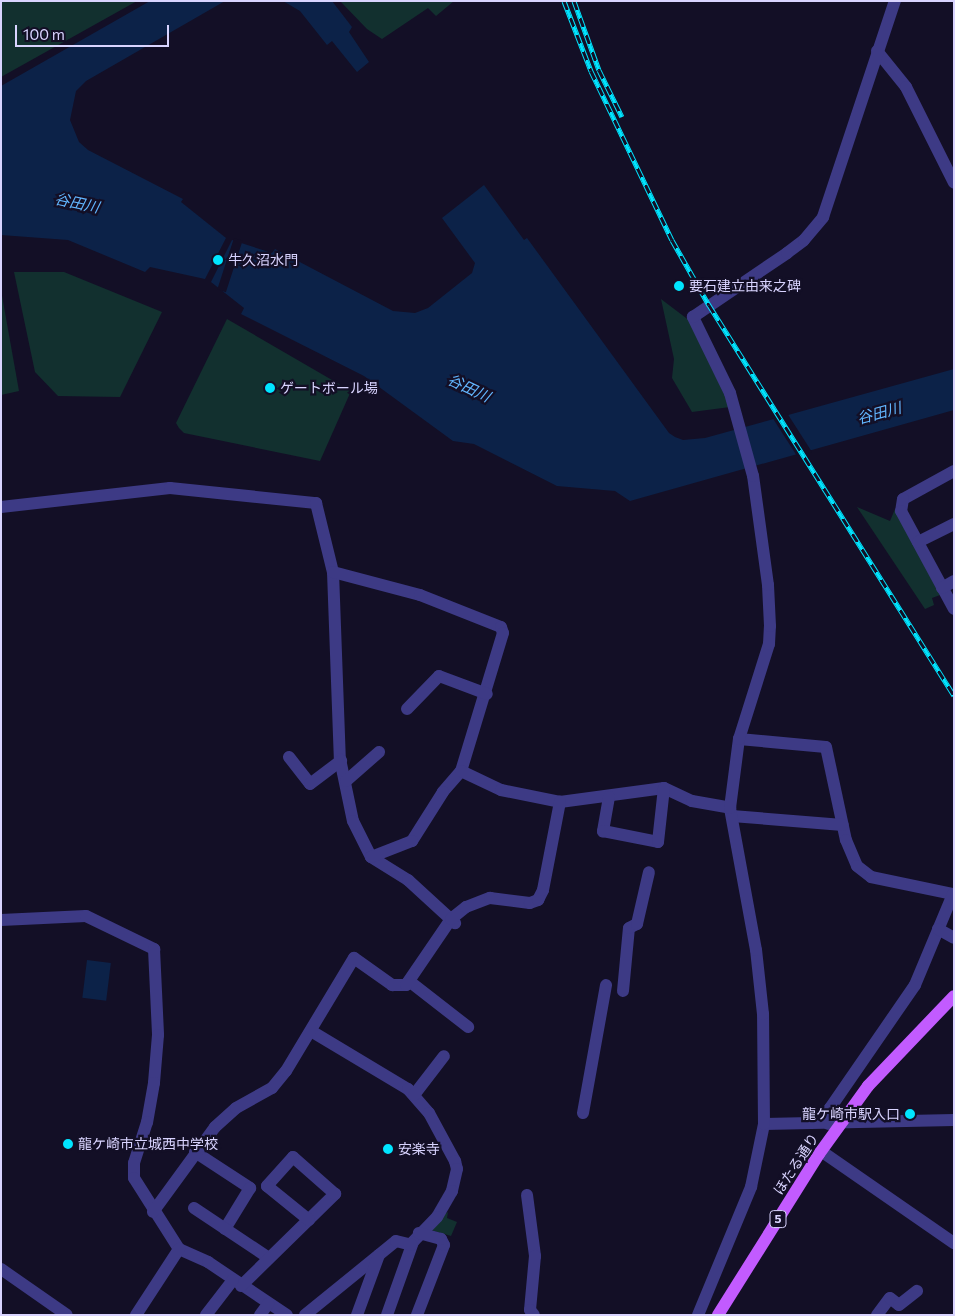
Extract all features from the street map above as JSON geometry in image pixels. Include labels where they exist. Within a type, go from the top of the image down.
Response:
[{"type":"main road","name":"ほたる通り","points":[[718,1315],[821,1151],[834,1124],[878,1073],[954,996]]},
{"type":"street","points":[[698,1315],[751,1187],[764,1124],[763,1014],[756,950],[731,812],[738,739],[769,644],[770,626],[762,536],[753,476],[730,393],[693,317],[804,240],[823,217],[895,1]]},
{"type":"street","points":[[877,51],[906,87],[954,183]]},
{"type":"street","points":[[954,471],[903,499],[901,511],[918,542],[948,584],[954,609]]},
{"type":"street","points":[[1,508],[170,488],[316,502],[333,572],[341,761],[353,821],[371,857],[408,880],[453,921]]},
{"type":"street","points":[[918,542],[954,524]]},
{"type":"street","points":[[333,572],[420,595],[501,626],[503,633],[487,694],[461,772],[443,792],[412,841],[371,857]]},
{"type":"street","points":[[407,710],[439,676],[487,694]]},
{"type":"street","points":[[738,739],[826,747],[843,825],[857,866],[871,877],[953,894],[916,985],[830,1108],[834,1124]]},
{"type":"street","points":[[346,781],[379,752]]},
{"type":"street","points":[[289,757],[310,784],[341,761]]},
{"type":"street","points":[[461,772],[501,790],[560,802],[609,798],[640,789],[664,788],[692,801],[731,812],[843,825]]},
{"type":"street","points":[[609,798],[603,831],[658,842],[664,788]]},
{"type":"street","points":[[154,1212],[195,1152],[224,1116],[272,1088],[311,1031],[327,998],[354,958],[392,985],[406,985],[453,921],[478,901],[510,898],[530,903],[538,900],[543,890],[560,802]]},
{"type":"street","points":[[622,991],[630,928],[637,924],[648,872]]},
{"type":"street","points":[[1,920],[86,916],[154,949],[158,1035],[154,1083],[133,1175],[154,1212],[179,1249],[208,1262],[237,1283],[264,1310],[287,1315]]},
{"type":"street","points":[[938,929],[954,938]]},
{"type":"street","points":[[409,981],[468,1027]]},
{"type":"street","points":[[583,1112],[606,985]]},
{"type":"street","points":[[311,1031],[374,1066],[414,1095],[446,1138],[457,1169],[447,1202],[437,1217],[419,1233],[412,1245],[387,1315]]},
{"type":"street","points":[[414,1095],[444,1056]]},
{"type":"street","points":[[764,1124],[954,1120]]},
{"type":"street","points":[[821,1151],[954,1243]]},
{"type":"street","points":[[195,1152],[250,1188],[225,1229]]},
{"type":"street","points":[[206,1315],[237,1283],[270,1258],[335,1194],[293,1157],[267,1186],[308,1220]]},
{"type":"street","points":[[527,1194],[535,1256],[530,1310],[534,1315]]},
{"type":"street","points":[[194,1208],[270,1258]]},
{"type":"street","points":[[417,1315],[444,1245],[441,1239],[419,1233]]},
{"type":"street","points":[[305,1315],[379,1254],[400,1240],[412,1245]]},
{"type":"street","points":[[136,1315],[179,1249]]},
{"type":"street","points":[[357,1315],[379,1254]]},
{"type":"street","points":[[1,1269],[67,1315]]},
{"type":"street","points":[[877,1315],[890,1298],[898,1305],[917,1291]]},
{"type":"green space","points":[[1,1],[137,1],[1,77]]},
{"type":"green space","points":[[340,1],[454,1],[436,16],[428,8],[382,39],[367,29]]},
{"type":"green space","points":[[14,272],[64,272],[162,312],[120,397],[58,396],[35,372]]},
{"type":"green space","points":[[1,290],[19,391],[1,395]]},
{"type":"green space","points":[[661,299],[690,321],[730,407],[692,412],[672,378],[674,359]]},
{"type":"green space","name":"ゲートボール場","points":[[227,319],[351,391],[320,461],[184,433],[179,428],[176,423]]},
{"type":"green space","points":[[857,507],[890,521],[895,509],[940,595],[932,598],[934,605],[925,609]]},
{"type":"green space","points":[[448,1212],[447,1218],[457,1222],[451,1236],[431,1230],[430,1225]]},
{"type":"water","name":"谷田川","points":[[150,1],[225,1],[86,81],[76,91],[70,120],[79,142],[88,150],[183,199],[181,202],[226,238],[205,279],[150,267],[145,272],[68,240],[1,235],[1,86]]},
{"type":"water","points":[[283,1],[332,1],[352,27],[349,32],[369,62],[357,72],[332,41],[327,45],[300,11]]},
{"type":"water","name":"谷田川","points":[[484,185],[524,240],[527,238],[669,433],[675,437],[683,440],[705,438],[954,369],[954,410],[630,501],[615,491],[557,486],[474,444],[453,441],[364,376],[241,314],[244,308],[211,282],[232,240],[272,253],[275,249],[393,311],[415,313],[428,308],[472,273],[475,263],[442,218]]},
{"type":"water","points":[[87,960],[111,963],[106,1001],[82,998]]},
{"type":"pier","points":[[234,238],[243,241],[226,292],[217,289]]},
{"type":"pier","points":[[787,413],[812,452],[797,456],[772,417]]},
{"type":"railway","points":[[564,1],[591,71],[672,240],[709,305],[954,695]]},
{"type":"railway","points":[[574,1],[599,70],[622,117]]},
{"type":"place","name":"牛久沼水門","points":[[218,260]]},
{"type":"place","name":"要石建立由来之碑","points":[[679,286]]},
{"type":"place","name":"ゲートボール場","points":[[270,388]]},
{"type":"place","name":"龍ケ崎市駅入口","points":[[910,1114]]},
{"type":"place","name":"龍ケ崎市立城西中学校","points":[[68,1144]]},
{"type":"place","name":"安楽寺","points":[[388,1149]]}]
